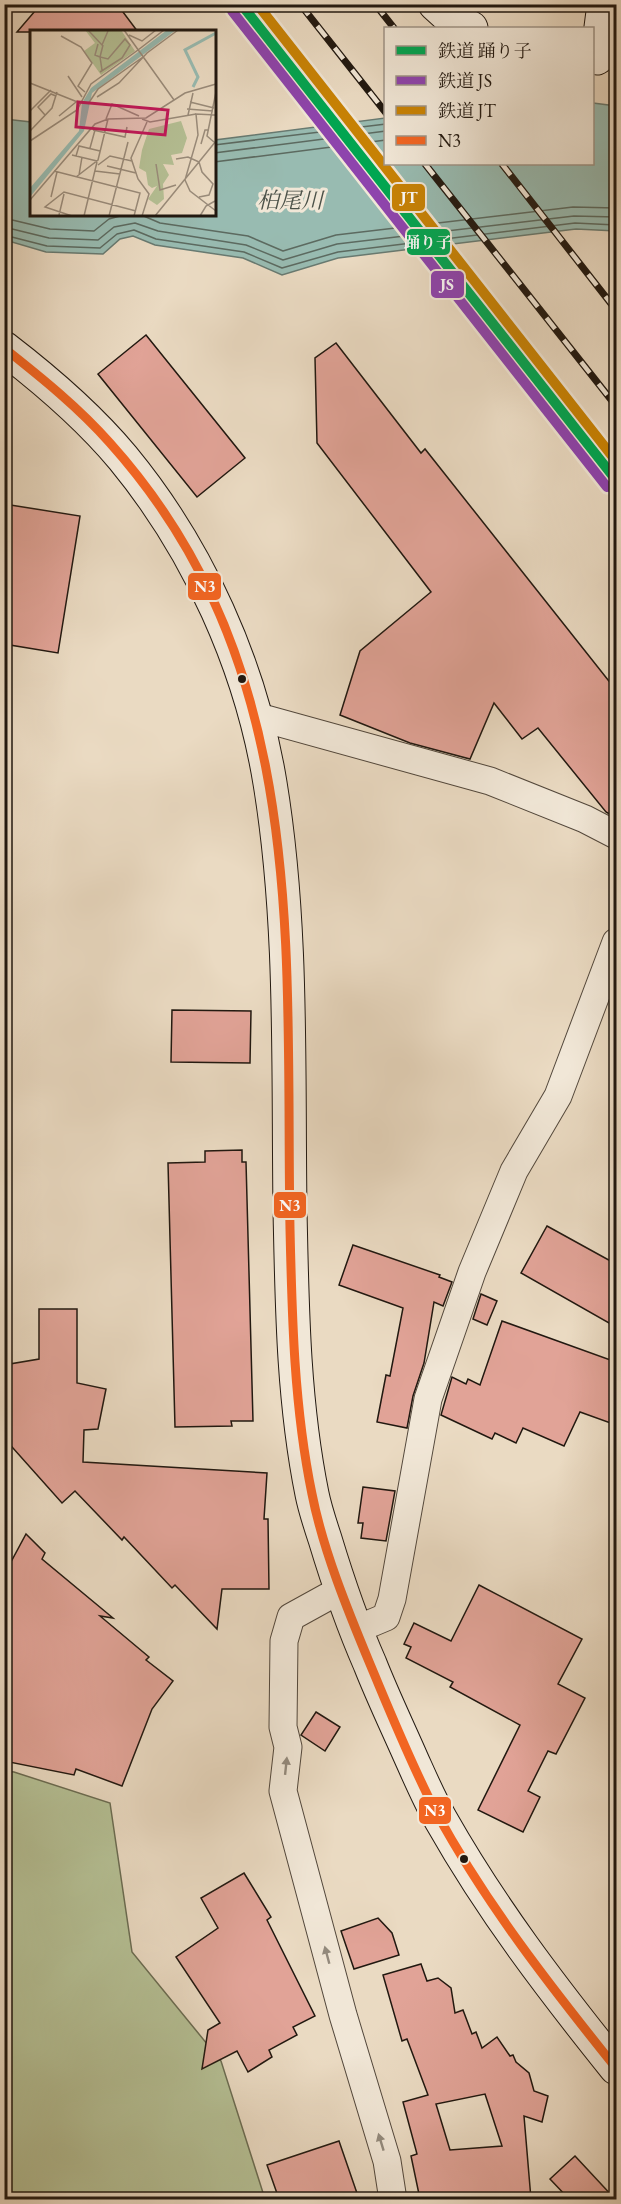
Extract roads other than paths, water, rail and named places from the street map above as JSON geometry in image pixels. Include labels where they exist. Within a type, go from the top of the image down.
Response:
[{"type":"main road","points":[[435,4],[446,14],[469,27]]},
{"type":"main road","points":[[602,59],[604,4]]},
{"type":"main road","points":[[4,348],[61,393],[122,457],[164,514],[205,583],[236,655],[255,716],[270,780],[283,877],[291,1292],[298,1417],[313,1499],[340,1590],[355,1630],[382,1695],[438,1816],[500,1916],[550,1987],[616,2068]]},
{"type":"street","points":[[255,716],[490,781],[585,819],[616,834]]},
{"type":"street","points":[[355,1630],[386,1617],[392,1599],[428,1399],[435,1378],[472,1272],[514,1171],[558,1096],[616,942]]},
{"type":"street","points":[[340,1590],[291,1617],[284,1641],[284,1727],[288,1748],[284,1791],[343,2015],[387,2161],[393,2199]]},
{"type":"water","name":"柏尾川","points":[[594,103],[616,106],[616,231],[576,229],[338,258],[282,275],[243,258],[155,245],[133,236],[120,239],[103,254],[46,252],[5,240],[5,119],[30,122],[30,216],[216,216],[216,140],[384,118],[384,165],[594,165]]},
{"type":"railway","points":[[300,4],[384,110]]},
{"type":"railway","points":[[375,4],[393,27]]},
{"type":"railway","points":[[426,165],[616,406]]},
{"type":"railway","points":[[503,165],[616,310]]},
{"type":"rail line","name":"踊り子","points":[[241,4],[616,480]]},
{"type":"rail line","name":"JT","points":[[257,4],[616,461]]},
{"type":"rail line","name":"JS","points":[[232,11],[607,487]]}]
